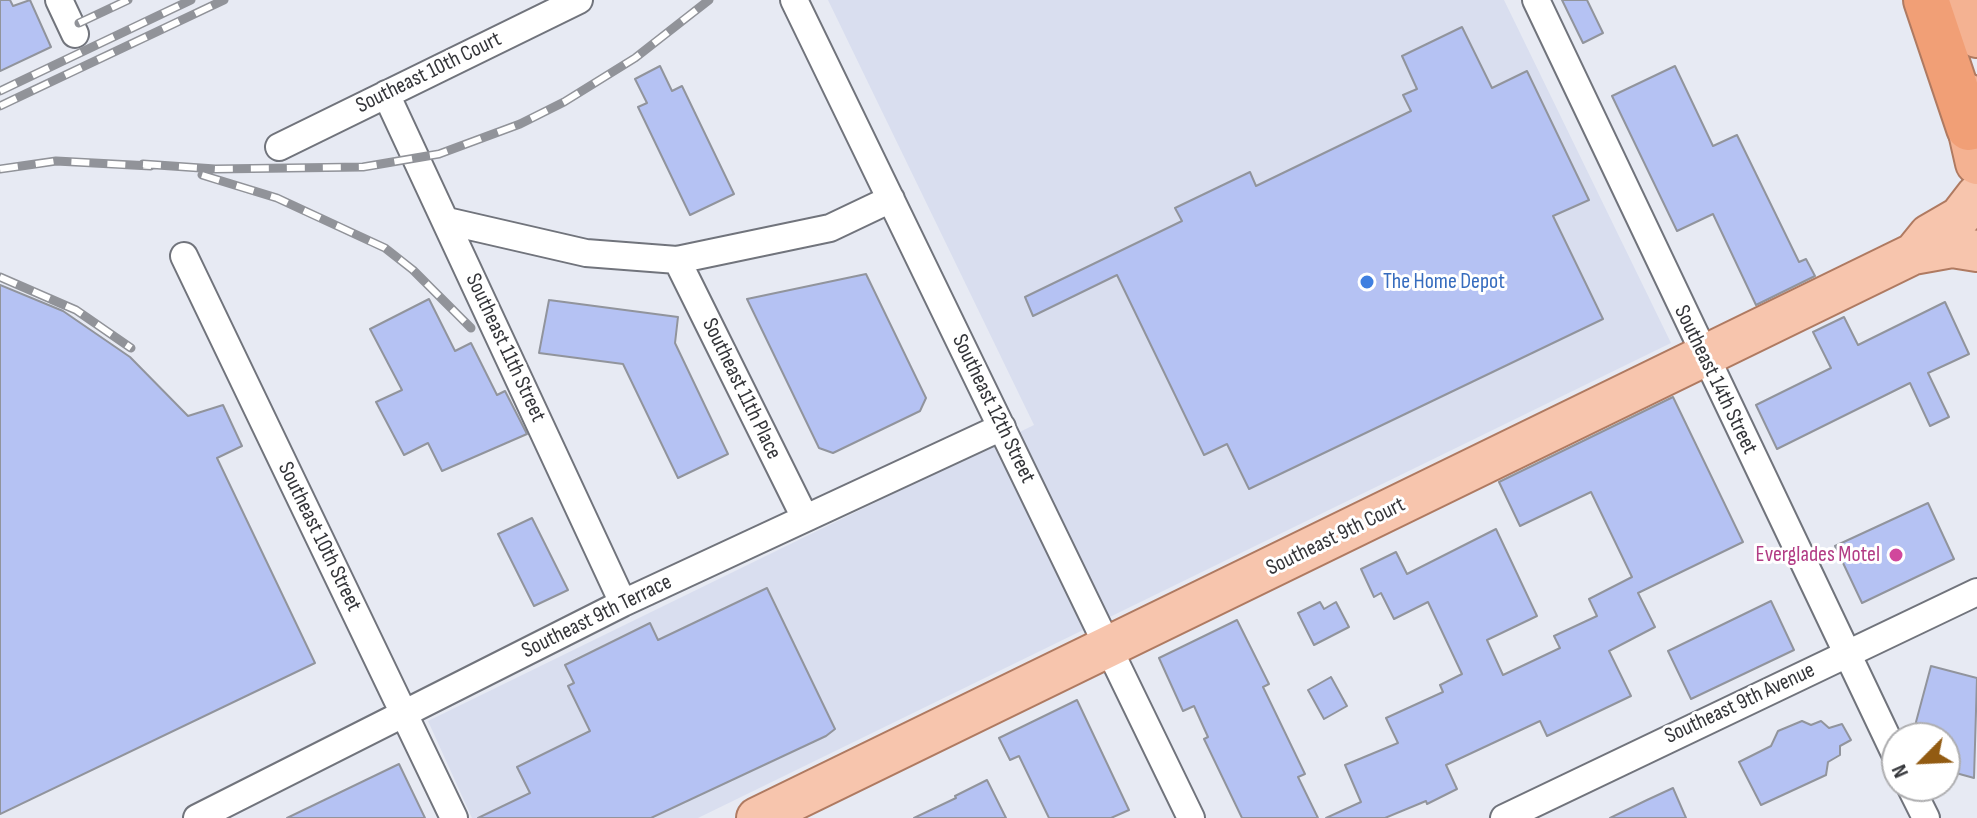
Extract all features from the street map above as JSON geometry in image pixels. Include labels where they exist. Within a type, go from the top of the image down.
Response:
[{"type":"highway","points":[[1926,0],[1973,146]]},
{"type":"highway","points":[[1945,0],[1967,88],[1973,146]]},
{"type":"highway","points":[[1968,0],[1977,36]]},
{"type":"main road","name":"Southeast 9th Court","points":[[1913,254],[1929,235],[1960,217],[1977,195]]},
{"type":"main road","name":"Southeast 9th Court","points":[[757,818],[1109,649],[1913,254],[1952,247],[1977,251]]},
{"type":"street","points":[[59,0],[75,34]]},
{"type":"street","name":"Southeast 10th Court","points":[[279,147],[579,0]]},
{"type":"street","name":"Southeast 12th Street","points":[[794,0],[1191,818]]},
{"type":"street","name":"Southeast 14th Street","points":[[1536,0],[1703,357],[1881,725]]},
{"type":"street","name":"Southeast 11th Street","points":[[386,94],[623,603]]},
{"type":"street","points":[[447,221],[586,253],[677,260],[830,228],[891,199]]},
{"type":"street","name":"Southeast 10th Street","points":[[184,256],[454,818]]},
{"type":"street","name":"Southeast 11th Place","points":[[677,260],[805,518]]},
{"type":"street","name":"Southeast 9th Terrace","points":[[197,818],[623,603],[1002,427]]},
{"type":"street","name":"Southeast 9th Avenue","points":[[1504,818],[1977,592]]},
{"type":"shaded area","points":[[828,0],[1504,0],[1671,343],[698,818],[472,818],[428,721],[1034,425]]},
{"type":"building","points":[[0,0],[10,0],[13,6],[30,0],[51,47],[0,71]]},
{"type":"building","points":[[1562,0],[1587,0],[1603,33],[1583,43]]},
{"type":"building","name":"The Home Depot","points":[[1462,27],[1492,88],[1527,71],[1589,200],[1553,216],[1603,319],[1249,489],[1227,444],[1204,455],[1117,275],[1033,316],[1025,297],[1182,221],[1175,208],[1250,172],[1256,186],[1411,111],[1403,95],[1417,89],[1402,56]]},
{"type":"building","points":[[660,66],[672,91],[682,86],[734,194],[690,215],[638,107],[647,103],[635,79]]},
{"type":"building","points":[[1675,66],[1713,146],[1737,135],[1799,262],[1806,259],[1815,276],[1756,305],[1713,214],[1677,231],[1612,96]]},
{"type":"building","points":[[866,274],[926,398],[920,411],[833,453],[819,448],[747,299]]},
{"type":"building","points":[[0,285],[63,311],[130,357],[188,416],[223,405],[242,446],[217,458],[315,663],[0,814]]},
{"type":"building","points":[[429,299],[455,351],[471,343],[497,395],[505,391],[527,434],[442,471],[428,443],[404,455],[376,402],[402,390],[370,329]]},
{"type":"building","points":[[549,300],[678,317],[675,343],[728,454],[678,478],[623,364],[539,353]]},
{"type":"building","points":[[1945,302],[1969,354],[1928,373],[1949,417],[1930,426],[1910,383],[1777,449],[1756,405],[1831,368],[1813,332],[1844,317],[1858,345]]},
{"type":"building","points":[[1673,397],[1743,542],[1638,593],[1655,627],[1609,651],[1631,696],[1547,736],[1540,721],[1446,765],[1457,789],[1427,804],[1426,801],[1385,818],[1326,818],[1361,802],[1345,765],[1398,743],[1386,718],[1443,692],[1440,685],[1462,674],[1428,602],[1394,619],[1381,593],[1374,597],[1361,569],[1396,552],[1407,574],[1496,529],[1537,616],[1487,640],[1503,675],[1560,648],[1554,636],[1597,616],[1589,599],[1632,577],[1591,492],[1520,526],[1499,482]]},
{"type":"building","name":"Everglades Motel","points":[[1928,503],[1954,559],[1862,603],[1835,546]]},
{"type":"building","points":[[532,518],[568,590],[534,606],[498,534]]},
{"type":"building","points":[[767,588],[835,729],[651,818],[478,818],[530,793],[517,767],[590,731],[568,686],[574,683],[565,665],[650,623],[658,640]]},
{"type":"building","points":[[1771,601],[1794,650],[1691,699],[1668,651]]},
{"type":"building","points":[[1320,602],[1324,609],[1336,602],[1349,627],[1314,645],[1298,613]]},
{"type":"building","points":[[1237,620],[1269,684],[1263,687],[1305,774],[1298,777],[1318,818],[1242,818],[1204,739],[1208,737],[1194,706],[1183,711],[1159,658]]},
{"type":"building","points":[[1931,666],[1977,678],[1974,778],[1961,774],[1961,722],[1916,722]]},
{"type":"building","points":[[1331,677],[1347,706],[1324,719],[1308,690]]},
{"type":"building","points":[[1077,700],[1129,810],[1111,818],[1049,818],[1019,756],[1010,760],[999,738]]},
{"type":"building","points":[[1802,721],[1811,725],[1821,721],[1829,728],[1842,724],[1851,740],[1840,746],[1840,755],[1828,762],[1826,775],[1761,805],[1739,762],[1771,746],[1778,731]]},
{"type":"building","points":[[399,764],[425,818],[287,818]]},
{"type":"building","points":[[987,780],[1006,818],[914,818],[956,798]]},
{"type":"building","points":[[1673,788],[1686,818],[1610,818],[1647,800]]},
{"type":"railway","points":[[79,23],[128,0]]},
{"type":"railway","points":[[0,91],[191,0]]},
{"type":"railway","points":[[0,106],[224,0]]},
{"type":"railway","points":[[143,164],[215,169],[363,167],[439,154],[520,124],[564,102],[635,58],[709,0]]},
{"type":"railway","points":[[0,169],[56,161],[151,166]]},
{"type":"railway","points":[[202,175],[277,198],[385,248],[413,270],[471,328]]},
{"type":"railway","points":[[0,277],[76,310],[131,348]]},
{"type":"place","name":"The Home Depot","points":[[1367,282]]},
{"type":"place","name":"Everglades Motel","points":[[1896,555]]}]
